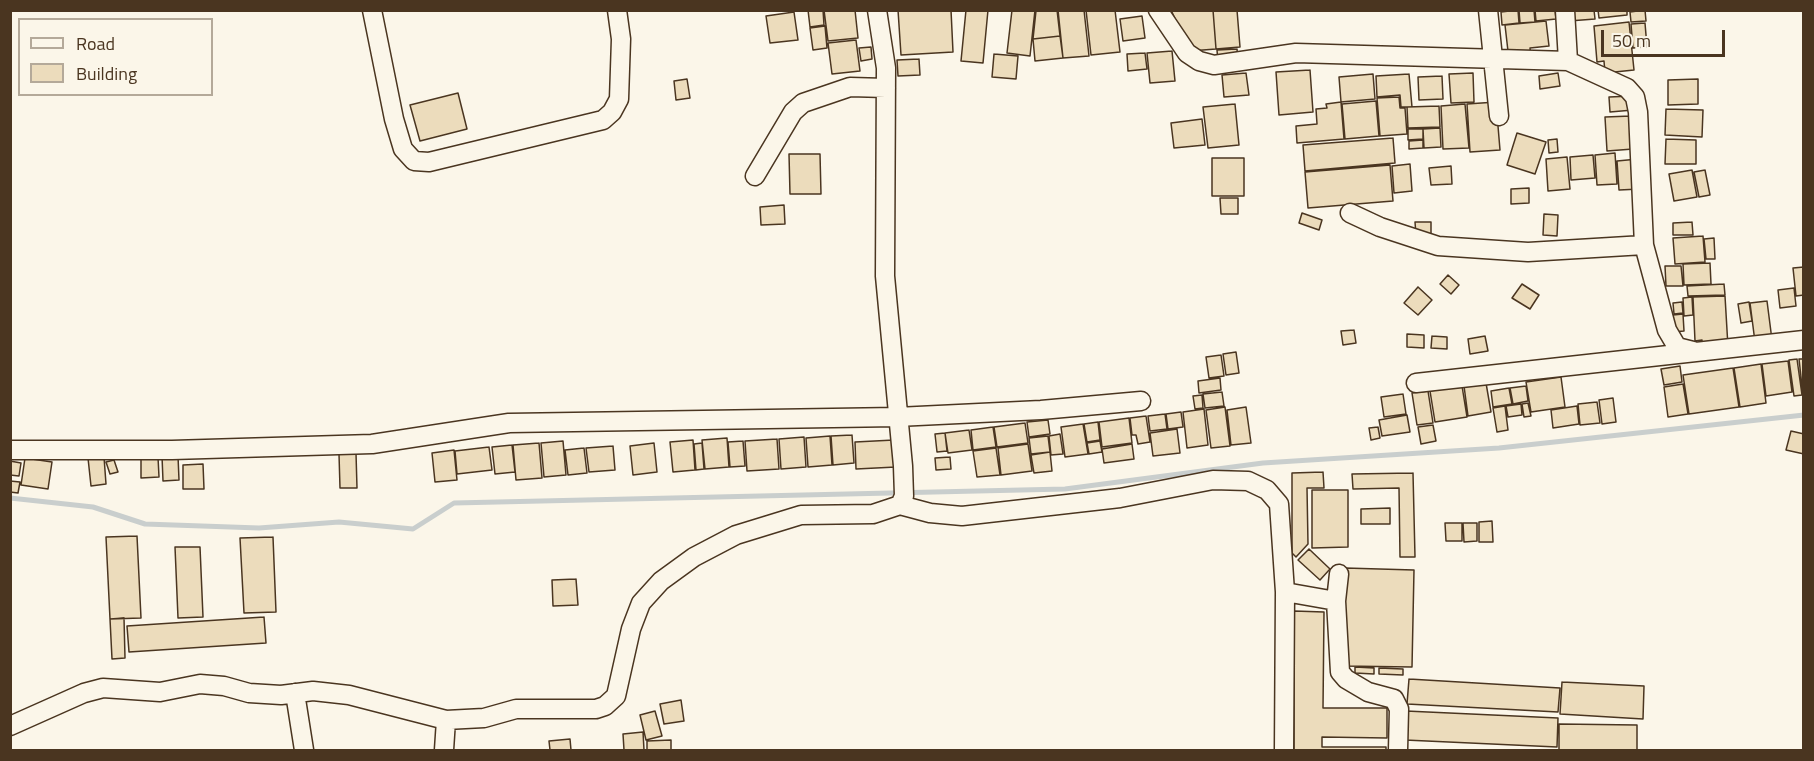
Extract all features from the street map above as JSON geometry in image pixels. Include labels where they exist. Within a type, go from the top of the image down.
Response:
[{"type":"street","points":[[372,10],[394,119],[404,149],[414,161],[429,162],[603,120],[612,112],[618,99],[621,39],[617,10]]},
{"type":"street","points":[[877,10],[886,68],[885,276],[903,466],[902,500]]},
{"type":"street","points":[[1158,10],[1187,53],[1199,61],[1214,64],[1296,53],[1568,61],[1627,88],[1635,97],[1644,244],[1667,330],[1677,347],[1693,351]]},
{"type":"street","points":[[1488,10],[1499,116]]},
{"type":"street","points":[[1565,10],[1568,61]]},
{"type":"street","points":[[755,176],[793,112],[803,103],[850,87],[886,88]]},
{"type":"street","points":[[1350,213],[1380,227],[1438,246],[1528,252],[1644,244]]},
{"type":"street","points":[[1416,383],[1803,340]]},
{"type":"street","points":[[10,450],[172,450],[372,444],[508,423],[897,417],[1041,410],[1141,401]]},
{"type":"street","points":[[902,500],[930,513],[962,516],[1120,498],[1213,480],[1248,481],[1267,490],[1279,504],[1285,592],[1284,750]]},
{"type":"street","points":[[10,726],[84,693],[103,688],[160,692],[200,684],[225,686],[249,693],[313,692],[349,695],[446,720],[484,718],[516,709],[571,711],[605,706],[616,696],[631,629],[641,603],[661,581],[694,557],[736,535],[801,515],[873,514],[902,500]]},
{"type":"street","points":[[1340,574],[1336,601],[1340,672],[1346,679],[1368,692],[1395,699],[1399,709],[1398,750]]},
{"type":"street","points":[[1285,592],[1336,601]]},
{"type":"street","points":[[295,693],[304,750]]},
{"type":"street","points":[[444,750],[446,720]]},
{"type":"building","points":[[808,10],[823,10],[824,25],[810,27]]},
{"type":"building","points":[[824,10],[855,10],[858,38],[828,41]]},
{"type":"building","points":[[898,10],[951,10],[953,52],[901,55]]},
{"type":"building","points":[[966,10],[988,10],[983,63],[961,61]]},
{"type":"building","points":[[1012,10],[1035,10],[1030,56],[1007,53]]},
{"type":"building","points":[[1057,10],[1060,36],[1033,39],[1036,11]]},
{"type":"building","points":[[1058,10],[1084,10],[1089,56],[1063,58]]},
{"type":"building","points":[[1086,10],[1115,10],[1120,52],[1091,55]]},
{"type":"building","points":[[1171,10],[1213,10],[1216,49],[1190,51]]},
{"type":"building","points":[[1213,10],[1237,10],[1240,47],[1216,49]]},
{"type":"building","points":[[1518,10],[1519,23],[1502,25],[1501,12]]},
{"type":"building","points":[[1519,10],[1534,10],[1535,22],[1520,23]]},
{"type":"building","points":[[1535,10],[1555,10],[1556,19],[1536,21]]},
{"type":"building","points":[[1568,10],[1594,10],[1595,19],[1569,21]]},
{"type":"building","points":[[1598,10],[1627,10],[1627,15],[1599,18]]},
{"type":"building","points":[[1645,10],[1646,21],[1631,22],[1630,12]]},
{"type":"building","points":[[794,12],[798,40],[770,43],[766,16]]},
{"type":"building","points":[[1142,16],[1145,38],[1123,41],[1120,19]]},
{"type":"building","points":[[1546,21],[1549,46],[1530,48],[1531,57],[1509,60],[1505,25]]},
{"type":"building","points":[[1629,22],[1634,70],[1605,73],[1604,61],[1597,62],[1594,26]]},
{"type":"building","points":[[1645,23],[1647,47],[1633,48],[1631,24]]},
{"type":"building","points":[[825,26],[827,48],[813,50],[810,28]]},
{"type":"building","points":[[1060,36],[1063,58],[1035,61],[1033,39]]},
{"type":"building","points":[[856,40],[860,71],[832,74],[828,43]]},
{"type":"building","points":[[871,47],[872,59],[861,61],[859,48]]},
{"type":"building","points":[[1237,49],[1238,61],[1218,62],[1217,50]]},
{"type":"building","points":[[1172,51],[1175,81],[1150,83],[1147,53]]},
{"type":"building","points":[[1145,53],[1147,69],[1128,71],[1127,54]]},
{"type":"building","points":[[994,54],[1018,56],[1016,79],[992,77]]},
{"type":"building","points":[[919,59],[920,75],[898,76],[897,60]]},
{"type":"building","points":[[1310,70],[1313,112],[1279,115],[1276,72]]},
{"type":"building","points":[[1246,73],[1249,95],[1224,97],[1222,75]]},
{"type":"building","points":[[1473,73],[1474,102],[1451,103],[1449,74]]},
{"type":"building","points":[[1558,73],[1560,86],[1540,89],[1539,76]]},
{"type":"building","points":[[1373,74],[1375,99],[1341,102],[1339,77]]},
{"type":"building","points":[[1409,74],[1412,107],[1401,107],[1400,95],[1377,97],[1376,76]]},
{"type":"building","points":[[1442,76],[1443,99],[1419,100],[1418,77]]},
{"type":"building","points":[[687,79],[690,98],[676,100],[674,81]]},
{"type":"building","points":[[1698,79],[1698,104],[1668,105],[1668,80]]},
{"type":"building","points":[[458,93],[467,129],[420,141],[410,105]]},
{"type":"building","points":[[1632,96],[1633,110],[1610,112],[1609,97]]},
{"type":"building","points":[[1399,97],[1400,108],[1405,108],[1407,134],[1380,136],[1377,98]]},
{"type":"building","points":[[1376,101],[1379,136],[1345,139],[1342,104]]},
{"type":"building","points":[[1341,102],[1344,139],[1297,143],[1296,126],[1317,124],[1316,109],[1327,108],[1326,104]]},
{"type":"building","points":[[1496,102],[1500,150],[1470,152],[1467,104]]},
{"type":"building","points":[[1235,104],[1239,145],[1208,148],[1203,107]]},
{"type":"building","points":[[1465,104],[1469,148],[1443,149],[1441,106]]},
{"type":"building","points":[[1439,106],[1440,127],[1408,128],[1407,107]]},
{"type":"building","points":[[1666,109],[1703,110],[1702,137],[1665,135]]},
{"type":"building","points":[[1631,116],[1633,149],[1607,151],[1605,117]]},
{"type":"building","points":[[1202,119],[1205,145],[1174,148],[1171,123]]},
{"type":"building","points":[[1440,128],[1441,147],[1424,148],[1423,129]]},
{"type":"building","points":[[1408,129],[1423,129],[1423,139],[1408,140]]},
{"type":"building","points":[[1517,133],[1546,142],[1535,174],[1507,165]]},
{"type":"building","points":[[1393,138],[1395,163],[1305,171],[1303,145]]},
{"type":"building","points":[[1557,139],[1558,152],[1549,153],[1548,140]]},
{"type":"building","points":[[1666,139],[1696,140],[1696,164],[1665,164]]},
{"type":"building","points":[[1423,140],[1423,148],[1409,149],[1409,141]]},
{"type":"building","points":[[1615,153],[1617,184],[1597,185],[1595,155]]},
{"type":"building","points":[[789,154],[820,154],[821,194],[790,194]]},
{"type":"building","points":[[1593,155],[1595,178],[1571,180],[1570,157]]},
{"type":"building","points":[[1567,157],[1570,189],[1548,191],[1546,159]]},
{"type":"building","points":[[1212,158],[1244,158],[1244,196],[1212,196]]},
{"type":"building","points":[[1638,159],[1640,189],[1619,190],[1617,161]]},
{"type":"building","points":[[1410,164],[1412,191],[1394,193],[1392,166]]},
{"type":"building","points":[[1390,165],[1393,201],[1308,208],[1305,172]]},
{"type":"building","points":[[1451,166],[1452,184],[1431,185],[1429,168]]},
{"type":"building","points":[[1692,170],[1697,197],[1674,201],[1669,174]]},
{"type":"building","points":[[1705,170],[1710,195],[1699,197],[1694,172]]},
{"type":"building","points":[[1529,188],[1529,203],[1511,204],[1511,189]]},
{"type":"building","points":[[1220,198],[1238,198],[1238,214],[1221,214]]},
{"type":"building","points":[[784,205],[785,224],[761,225],[760,207]]},
{"type":"building","points":[[1302,213],[1322,220],[1319,230],[1299,223]]},
{"type":"building","points":[[1544,214],[1558,215],[1557,236],[1543,235]]},
{"type":"building","points":[[1415,222],[1431,222],[1431,235],[1416,235]]},
{"type":"building","points":[[1692,222],[1693,235],[1673,235],[1673,223]]},
{"type":"building","points":[[1703,236],[1705,262],[1675,264],[1673,238]]},
{"type":"building","points":[[1714,238],[1715,259],[1706,259],[1704,239]]},
{"type":"building","points":[[1710,263],[1711,284],[1684,285],[1683,264]]},
{"type":"building","points":[[1665,266],[1681,266],[1683,286],[1666,286]]},
{"type":"building","points":[[1804,267],[1804,295],[1796,296],[1793,268]]},
{"type":"building","points":[[1448,275],[1459,285],[1451,294],[1440,284]]},
{"type":"building","points":[[1522,284],[1539,295],[1530,309],[1512,298]]},
{"type":"building","points":[[1724,284],[1725,295],[1688,296],[1687,286]]},
{"type":"building","points":[[1418,287],[1432,300],[1418,315],[1404,303]]},
{"type":"building","points":[[1794,288],[1796,306],[1780,308],[1778,290]]},
{"type":"building","points":[[1725,296],[1728,347],[1702,348],[1702,340],[1695,341],[1693,297]]},
{"type":"building","points":[[1692,297],[1693,315],[1684,316],[1683,298]]},
{"type":"building","points":[[1767,301],[1772,340],[1755,342],[1750,303]]},
{"type":"building","points":[[1682,302],[1683,313],[1674,314],[1673,303]]},
{"type":"building","points":[[1749,302],[1752,321],[1741,323],[1738,304]]},
{"type":"building","points":[[1683,314],[1684,331],[1674,332],[1673,315]]},
{"type":"building","points":[[1354,330],[1356,343],[1343,345],[1341,331]]},
{"type":"building","points":[[1407,334],[1424,335],[1424,348],[1407,347]]},
{"type":"building","points":[[1432,336],[1447,337],[1447,349],[1431,348]]},
{"type":"building","points":[[1485,336],[1488,351],[1470,354],[1468,339]]},
{"type":"building","points":[[1236,352],[1239,373],[1226,375],[1223,354]]},
{"type":"building","points":[[1221,355],[1224,376],[1209,378],[1206,357]]},
{"type":"building","points":[[1797,359],[1802,395],[1794,396],[1789,360]]},
{"type":"building","points":[[1799,359],[1804,359],[1804,395],[1803,395]]},
{"type":"building","points":[[1788,361],[1792,392],[1766,396],[1762,364]]},
{"type":"building","points":[[1761,364],[1766,403],[1740,407],[1734,368]]},
{"type":"building","points":[[1680,366],[1682,382],[1664,385],[1661,369]]},
{"type":"building","points":[[1733,368],[1739,407],[1689,414],[1683,375]]},
{"type":"building","points":[[1561,377],[1565,407],[1531,412],[1526,382]]},
{"type":"building","points":[[1220,378],[1221,390],[1199,393],[1198,381]]},
{"type":"building","points":[[1486,383],[1491,412],[1468,416],[1464,386]]},
{"type":"building","points":[[1683,384],[1688,414],[1668,417],[1664,387]]},
{"type":"building","points":[[1462,386],[1467,417],[1435,422],[1430,391]]},
{"type":"building","points":[[1526,386],[1528,401],[1513,404],[1510,388]]},
{"type":"building","points":[[1509,388],[1512,404],[1493,407],[1491,391]]},
{"type":"building","points":[[1428,391],[1433,423],[1417,425],[1412,393]]},
{"type":"building","points":[[1222,392],[1224,406],[1205,408],[1203,394]]},
{"type":"building","points":[[1403,394],[1406,414],[1384,417],[1381,397]]},
{"type":"building","points":[[1202,395],[1203,408],[1195,409],[1193,396]]},
{"type":"building","points":[[1613,398],[1616,422],[1602,424],[1599,400]]},
{"type":"building","points":[[1597,402],[1600,423],[1580,425],[1578,404]]},
{"type":"building","points":[[1528,403],[1531,416],[1524,417],[1522,404]]},
{"type":"building","points":[[1521,404],[1522,415],[1508,417],[1506,406]]},
{"type":"building","points":[[1505,406],[1508,430],[1497,432],[1493,408]]},
{"type":"building","points":[[1577,406],[1579,424],[1553,428],[1551,410]]},
{"type":"building","points":[[1225,407],[1230,446],[1211,448],[1206,410]]},
{"type":"building","points":[[1246,407],[1251,443],[1231,445],[1227,410]]},
{"type":"building","points":[[1204,409],[1208,445],[1187,448],[1183,412]]},
{"type":"building","points":[[1181,412],[1183,427],[1168,429],[1166,414]]},
{"type":"building","points":[[1165,414],[1167,429],[1150,431],[1148,416]]},
{"type":"building","points":[[1407,415],[1410,432],[1382,436],[1379,420]]},
{"type":"building","points":[[1146,416],[1150,442],[1138,444],[1136,435],[1132,435],[1130,418]]},
{"type":"building","points":[[1129,418],[1132,443],[1102,447],[1099,422]]},
{"type":"building","points":[[1048,420],[1050,434],[1029,437],[1027,422]]},
{"type":"building","points":[[1098,422],[1100,440],[1087,442],[1084,424]]},
{"type":"building","points":[[1025,423],[1028,443],[997,447],[994,427]]},
{"type":"building","points":[[1083,424],[1088,454],[1065,457],[1061,427]]},
{"type":"building","points":[[1433,425],[1436,441],[1421,444],[1418,427]]},
{"type":"building","points":[[993,427],[996,447],[973,450],[971,430]]},
{"type":"building","points":[[1378,427],[1380,438],[1371,440],[1369,428]]},
{"type":"building","points":[[1177,429],[1180,453],[1153,456],[1150,433]]},
{"type":"building","points":[[969,430],[972,450],[948,453],[945,433]]},
{"type":"building","points":[[1791,431],[1804,434],[1804,454],[1786,450]]},
{"type":"building","points":[[945,433],[947,451],[937,452],[935,434]]},
{"type":"building","points":[[1060,434],[1063,454],[1051,455],[1049,436]]},
{"type":"building","points":[[852,435],[854,463],[833,465],[831,436]]},
{"type":"building","points":[[830,436],[832,465],[808,467],[806,438]]},
{"type":"building","points":[[1048,436],[1050,452],[1031,454],[1029,438]]},
{"type":"building","points":[[804,437],[806,467],[781,469],[779,439]]},
{"type":"building","points":[[727,438],[729,467],[705,469],[702,440]]},
{"type":"building","points":[[777,439],[779,469],[747,471],[745,441]]},
{"type":"building","points":[[693,440],[695,470],[673,472],[670,442]]},
{"type":"building","points":[[894,440],[896,467],[856,469],[855,442]]},
{"type":"building","points":[[563,441],[566,475],[544,477],[541,443]]},
{"type":"building","points":[[743,441],[745,466],[730,467],[728,442]]},
{"type":"building","points":[[1100,441],[1102,452],[1089,454],[1087,443]]},
{"type":"building","points":[[539,443],[542,478],[516,480],[513,445]]},
{"type":"building","points":[[654,443],[657,472],[633,475],[630,446]]},
{"type":"building","points":[[702,443],[704,469],[696,470],[694,444]]},
{"type":"building","points":[[1028,444],[1032,471],[1001,475],[998,448]]},
{"type":"building","points":[[1132,444],[1134,459],[1104,463],[1102,449]]},
{"type":"building","points":[[512,445],[515,472],[495,474],[492,447]]},
{"type":"building","points":[[613,446],[615,470],[589,472],[586,448]]},
{"type":"building","points":[[489,447],[492,470],[457,474],[455,451]]},
{"type":"building","points":[[584,448],[587,473],[568,475],[565,450]]},
{"type":"building","points":[[996,448],[1000,475],[977,477],[973,451]]},
{"type":"building","points":[[454,450],[457,480],[435,482],[432,453]]},
{"type":"building","points":[[1050,452],[1052,471],[1034,473],[1031,455]]},
{"type":"building","points":[[356,453],[357,488],[340,488],[339,454]]},
{"type":"building","points":[[162,456],[178,456],[179,480],[163,481]]},
{"type":"building","points":[[104,457],[106,484],[91,486],[88,458]]},
{"type":"building","points":[[158,457],[159,477],[141,478],[141,458]]},
{"type":"building","points":[[950,457],[951,469],[936,470],[935,458]]},
{"type":"building","points":[[25,458],[52,462],[48,489],[21,485]]},
{"type":"building","points":[[114,460],[118,472],[110,474],[106,462]]},
{"type":"building","points":[[10,461],[21,463],[19,476],[10,475]]},
{"type":"building","points":[[203,464],[204,489],[183,489],[183,465]]},
{"type":"building","points":[[1323,472],[1324,488],[1307,488],[1308,544],[1296,557],[1292,553],[1292,473]]},
{"type":"building","points":[[1413,473],[1415,557],[1400,557],[1399,488],[1353,489],[1352,474]]},
{"type":"building","points":[[10,481],[20,482],[18,493],[10,492]]},
{"type":"building","points":[[1312,490],[1348,490],[1348,547],[1312,548]]},
{"type":"building","points":[[1390,508],[1390,524],[1361,524],[1361,509]]},
{"type":"building","points":[[1492,521],[1493,542],[1479,542],[1479,522]]},
{"type":"building","points":[[1445,523],[1462,523],[1462,541],[1446,541]]},
{"type":"building","points":[[1463,523],[1477,523],[1477,541],[1464,542]]},
{"type":"building","points":[[137,536],[141,618],[110,619],[106,537]]},
{"type":"building","points":[[273,537],[276,612],[244,613],[240,538]]},
{"type":"building","points":[[175,547],[200,547],[203,617],[178,618]]},
{"type":"building","points":[[1309,549],[1330,569],[1320,580],[1298,560]]},
{"type":"building","points":[[1345,568],[1414,570],[1412,667],[1343,666]]},
{"type":"building","points":[[576,579],[578,605],[553,606],[552,580]]},
{"type":"building","points":[[1294,611],[1324,612],[1323,708],[1387,708],[1387,738],[1322,737],[1322,747],[1386,747],[1386,750],[1294,750]]},
{"type":"building","points":[[264,617],[266,643],[129,652],[127,626]]},
{"type":"building","points":[[124,618],[125,658],[112,659],[110,619]]},
{"type":"building","points":[[1355,667],[1374,668],[1374,674],[1355,673]]},
{"type":"building","points":[[1379,668],[1403,669],[1403,675],[1379,674]]},
{"type":"building","points":[[1409,679],[1560,688],[1558,712],[1407,704]]},
{"type":"building","points":[[1562,682],[1644,686],[1643,719],[1560,714]]},
{"type":"building","points":[[681,700],[684,721],[664,724],[660,704]]},
{"type":"building","points":[[655,711],[662,736],[646,740],[640,715]]},
{"type":"building","points":[[1406,711],[1558,718],[1557,747],[1405,740]]},
{"type":"building","points":[[1559,724],[1637,725],[1637,750],[1559,750]]},
{"type":"building","points":[[643,732],[644,750],[624,750],[623,734]]},
{"type":"building","points":[[570,739],[571,750],[550,750],[549,741]]},
{"type":"building","points":[[671,740],[671,750],[647,750],[647,741]]},
{"type":"waterway","points":[[10,498],[93,507],[145,524],[259,528],[339,522],[413,529],[454,503],[1065,489],[1263,463],[1499,448],[1804,415]]}]
